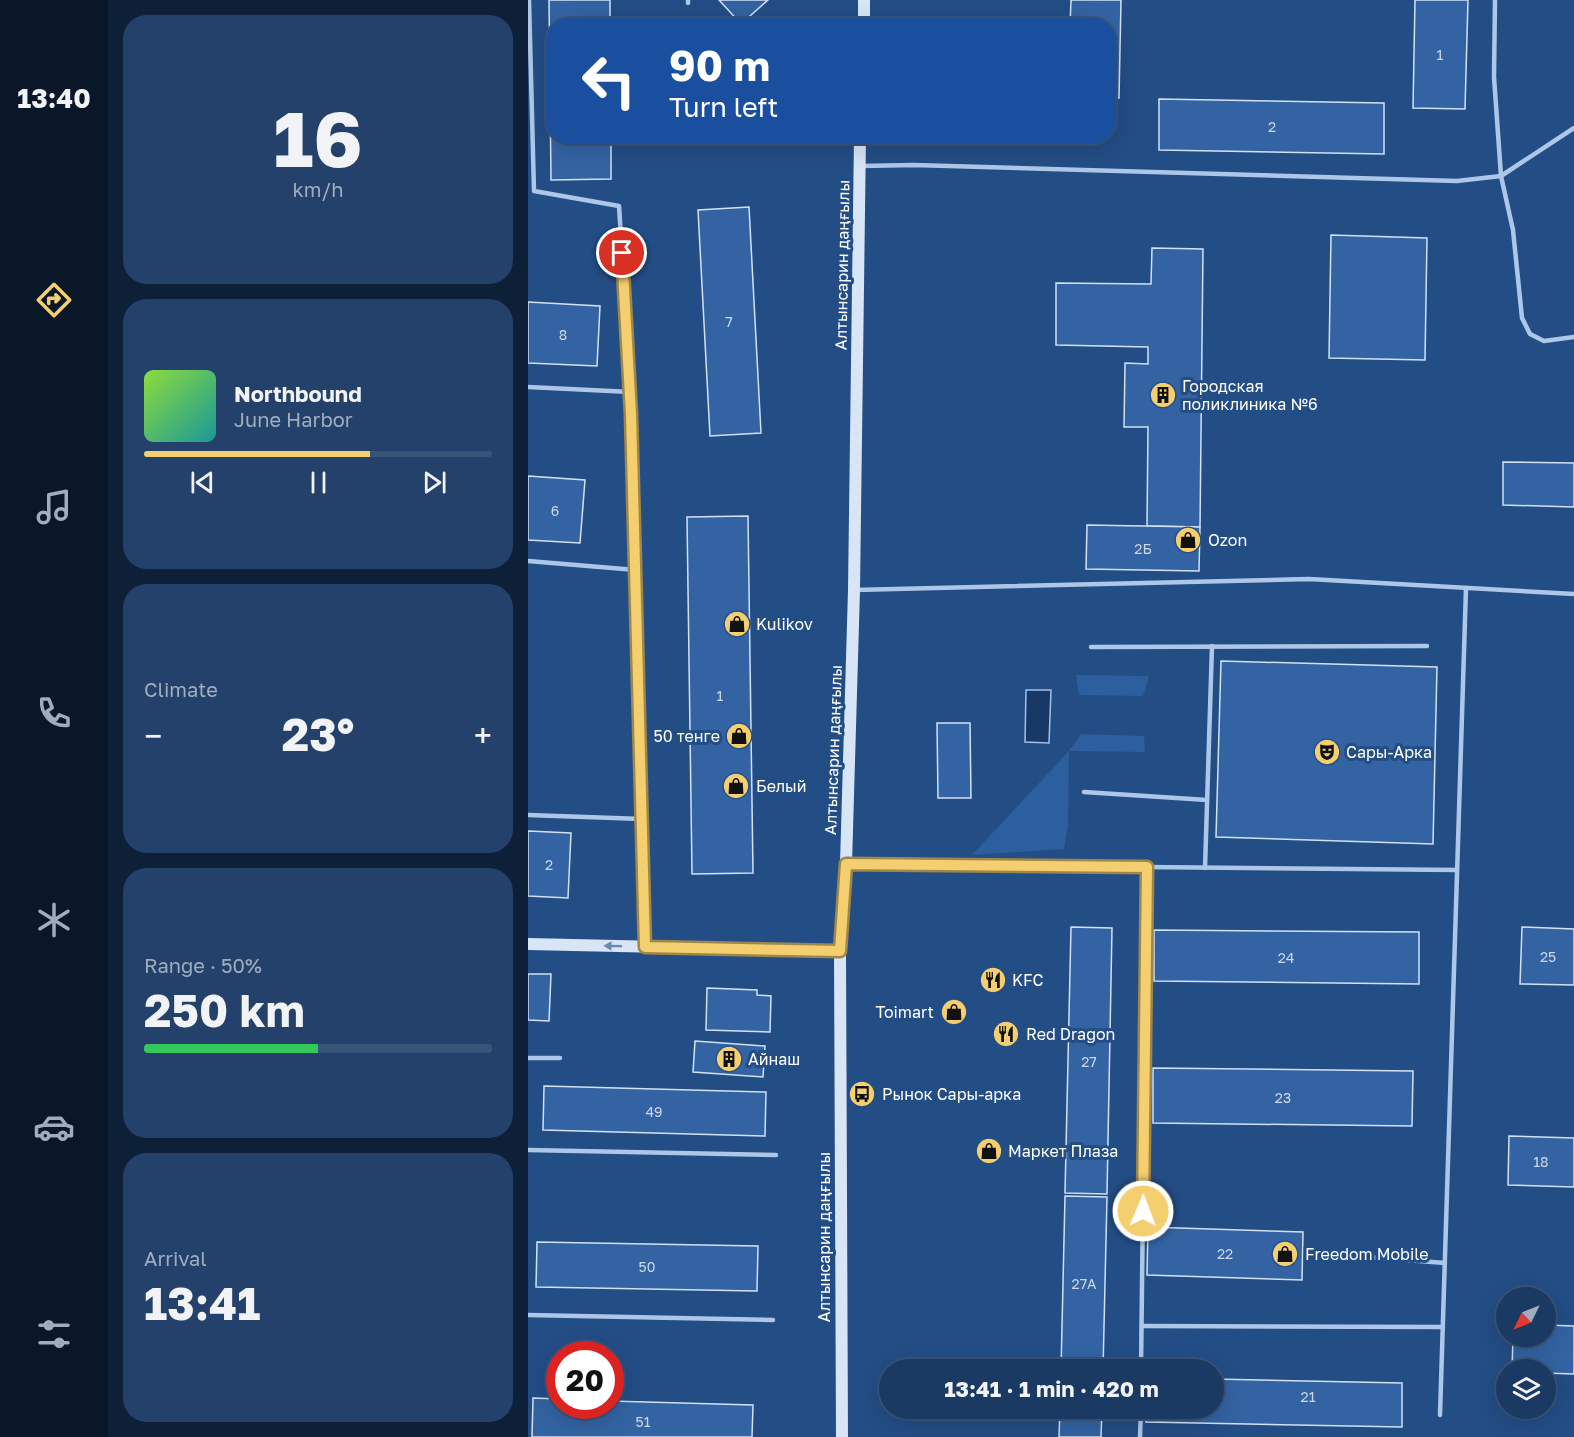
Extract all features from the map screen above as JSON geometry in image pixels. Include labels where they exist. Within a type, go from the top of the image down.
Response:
[{"type":"main road","points":[[864,0],[864,18]]},
{"type":"main road","name":"Алтынсарин даңғылы","points":[[842,1437],[840,951],[846,864],[854,590],[860,144]]},
{"type":"main road","points":[[528,944],[840,951]]},
{"type":"lane","points":[[529,0],[534,191],[619,206],[631,392],[645,947]]},
{"type":"lane","points":[[1495,0],[1494,77],[1502,176],[1513,230],[1522,318],[1530,334],[1544,341],[1574,337]]},
{"type":"lane","points":[[860,166],[914,165],[1457,181],[1502,176],[1574,128]]},
{"type":"lane","points":[[528,387],[631,392]]},
{"type":"lane","points":[[528,561],[636,570]]},
{"type":"lane","points":[[854,590],[1309,579],[1574,594]]},
{"type":"lane","points":[[1440,1415],[1466,588]]},
{"type":"lane","points":[[1205,868],[1212,646]]},
{"type":"lane","points":[[1091,647],[1427,646]]},
{"type":"lane","points":[[1084,792],[1207,800]]},
{"type":"lane","points":[[528,815],[642,819]]},
{"type":"lane","points":[[846,864],[1457,870]]},
{"type":"lane","points":[[1141,1359],[1147,867]]},
{"type":"lane","points":[[528,1058],[560,1058]]},
{"type":"lane","points":[[528,1150],[776,1155]]},
{"type":"lane","points":[[1368,1257],[1445,1263]]},
{"type":"lane","points":[[528,1316],[773,1320]]},
{"type":"lane","points":[[1142,1326],[1443,1327]]},
{"type":"lane","points":[[1140,1437],[1141,1419]]},
{"type":"shaded area","points":[[1076,675],[1149,676],[1143,696],[1079,695]]},
{"type":"shaded area","points":[[1026,690],[1051,690],[1049,743],[1025,742]]},
{"type":"shaded area","points":[[1081,734],[1144,736],[1145,752],[1069,751]]},
{"type":"shaded area","points":[[1069,751],[1068,825],[1064,849],[972,855]]},
{"type":"building","points":[[549,0],[610,0],[610,18],[549,18]]},
{"type":"building","points":[[719,0],[768,0],[748,18],[736,18]]},
{"type":"building","points":[[1071,0],[1121,0],[1119,98],[1116,98],[1116,18],[1070,18]]},
{"type":"building","points":[[1415,0],[1468,0],[1465,109],[1413,108]]},
{"type":"building","points":[[1159,99],[1384,103],[1384,154],[1159,150]]},
{"type":"building","points":[[551,144],[611,144],[611,179],[551,180]]},
{"type":"building","points":[[749,207],[761,433],[710,436],[698,210]]},
{"type":"building","points":[[1331,235],[1427,238],[1425,360],[1329,358]]},
{"type":"building","name":"Городская поликлиника №6","points":[[1152,248],[1203,249],[1200,527],[1147,526],[1148,427],[1124,427],[1125,363],[1148,364],[1148,347],[1056,345],[1056,283],[1151,284]]},
{"type":"building","points":[[528,302],[600,306],[597,366],[528,363]]},
{"type":"building","points":[[1503,462],[1574,463],[1574,507],[1503,505]]},
{"type":"building","points":[[528,476],[585,480],[580,543],[528,540]]},
{"type":"building","points":[[748,516],[753,873],[692,874],[687,517]]},
{"type":"building","points":[[1087,525],[1200,527],[1199,571],[1086,569]]},
{"type":"building","name":"Сары-Арка","points":[[1221,661],[1437,667],[1433,844],[1216,837]]},
{"type":"building","points":[[937,723],[970,723],[971,798],[938,798]]},
{"type":"building","points":[[528,831],[571,833],[568,898],[528,896]]},
{"type":"building","points":[[1071,927],[1112,928],[1107,1194],[1065,1193]]},
{"type":"building","points":[[1522,927],[1574,929],[1574,985],[1520,984]]},
{"type":"building","points":[[1154,930],[1419,932],[1419,984],[1154,981]]},
{"type":"building","points":[[528,974],[551,974],[549,1021],[528,1020]]},
{"type":"building","points":[[707,988],[757,990],[757,995],[771,996],[770,1032],[706,1030]]},
{"type":"building","name":"Айнаш","points":[[695,1041],[765,1046],[763,1077],[693,1072]]},
{"type":"building","points":[[1153,1068],[1413,1071],[1412,1126],[1153,1123]]},
{"type":"building","points":[[544,1086],[766,1092],[765,1136],[543,1130]]},
{"type":"building","points":[[1509,1136],[1574,1138],[1574,1187],[1508,1185]]},
{"type":"building","points":[[1065,1196],[1107,1197],[1103,1359],[1061,1359]]},
{"type":"building","points":[[1148,1227],[1303,1232],[1302,1280],[1147,1275]]},
{"type":"building","points":[[537,1242],[758,1246],[757,1291],[536,1287]]},
{"type":"building","points":[[1556,1325],[1574,1326],[1574,1374],[1556,1373],[1556,1359],[1512,1359],[1513,1347],[1556,1347]]},
{"type":"building","points":[[1224,1379],[1402,1383],[1402,1427],[1146,1422],[1146,1419],[1224,1419]]},
{"type":"building","points":[[533,1398],[546,1398],[546,1419],[624,1419],[624,1401],[753,1405],[752,1437],[532,1437]]},
{"type":"building","points":[[1060,1419],[1102,1419],[1101,1437],[1059,1437]]},
{"type":"place","name":"Городская поликлиника №6","points":[[1163,395]]},
{"type":"place","name":"Ozon","points":[[1188,540]]},
{"type":"place","name":"Kulikov","points":[[737,624]]},
{"type":"place","name":"50 тенге","points":[[739,736]]},
{"type":"place","name":"Сары-Арка","points":[[1327,752]]},
{"type":"place","name":"Белый","points":[[736,786]]},
{"type":"place","name":"KFC","points":[[993,980]]},
{"type":"place","name":"Toimart","points":[[954,1012]]},
{"type":"place","name":"Red Dragon","points":[[1006,1034]]},
{"type":"place","name":"Айнаш","points":[[729,1059]]},
{"type":"place","name":"Рынок Сары-арка","points":[[862,1094]]},
{"type":"place","name":"Маркет Плаза","points":[[989,1151]]},
{"type":"place","name":"Freedom Mobile","points":[[1285,1254]]},
{"type":"route","points":[[622,253],[631,392],[645,947],[840,951],[846,864],[1147,867],[1143,1211]]}]
